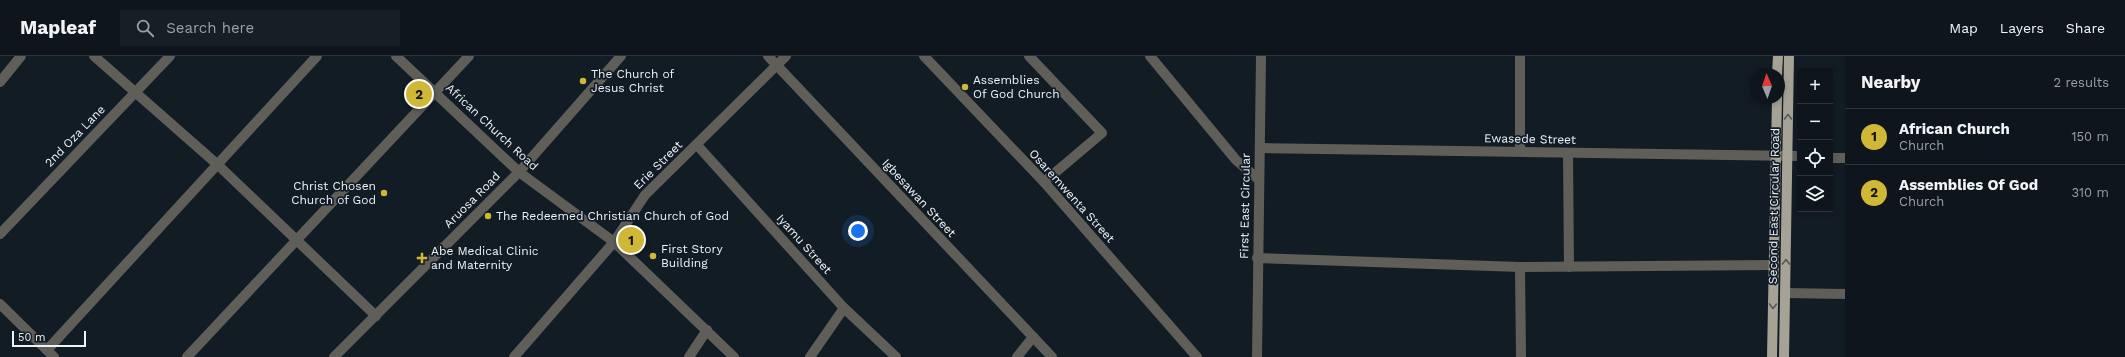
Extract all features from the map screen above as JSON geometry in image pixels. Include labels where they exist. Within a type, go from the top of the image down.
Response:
[{"type":"main road","points":[[1777,68],[1778,56]]},
{"type":"main road","name":"Second East Circular Road","points":[[1784,357],[1789,56]]},
{"type":"main road","name":"Second East Circular Road","points":[[1772,357],[1777,104]]},
{"type":"street","points":[[0,82],[21,56]]},
{"type":"street","points":[[94,56],[218,165],[376,316]]},
{"type":"street","name":"2nd Oza Lane","points":[[0,234],[170,56]]},
{"type":"street","points":[[0,304],[50,354],[317,56]]},
{"type":"street","name":"African Church Road","points":[[396,56],[436,92],[519,172],[614,242],[734,357]]},
{"type":"street","points":[[187,357],[469,56]]},
{"type":"street","name":"Aruosa Road","points":[[334,357],[519,172],[622,56]]},
{"type":"street","name":"Igbesawan Street","points":[[768,56],[1052,357]]},
{"type":"street","name":"Erie Street","points":[[514,357],[614,242],[645,195],[786,56]]},
{"type":"street","name":"Osaremwenta Street","points":[[924,56],[1044,182],[1197,357]]},
{"type":"street","points":[[1029,56],[1102,133],[1044,182]]},
{"type":"street","points":[[1150,56],[1236,160],[1258,179]]},
{"type":"street","name":"First East Circular","points":[[1257,357],[1258,179],[1260,148],[1261,56]]},
{"type":"street","points":[[1520,56],[1520,151]]},
{"type":"street","name":"Iyamu Street","points":[[697,145],[844,308],[896,357]]},
{"type":"street","name":"Ewasede Street","points":[[1260,148],[1797,156]]},
{"type":"street","points":[[1568,153],[1569,268]]},
{"type":"street","points":[[1833,158],[1845,158]]},
{"type":"street","points":[[1257,258],[1569,268],[1773,265]]},
{"type":"street","points":[[1520,267],[1521,357]]},
{"type":"street","points":[[1785,293],[1845,294]]},
{"type":"street","points":[[810,357],[844,308]]},
{"type":"street","points":[[689,357],[707,330]]},
{"type":"street","points":[[1017,357],[1032,337]]},
{"type":"place","name":"The Church of Jesus Christ","points":[[583,81]]},
{"type":"place","name":"Assemblies Of God Church","points":[[965,87]]},
{"type":"place","name":"Assemblies Of God","points":[[419,94]]},
{"type":"place","name":"Christ Chosen Church of God","points":[[384,193]]},
{"type":"place","name":"The Redeemed Christian Church of God","points":[[488,216]]},
{"type":"place","name":"African Church","points":[[631,240]]},
{"type":"place","name":"First Story Building","points":[[653,256]]},
{"type":"place","name":"Abe Medical Clinic and Maternity","points":[[422,258]]}]
